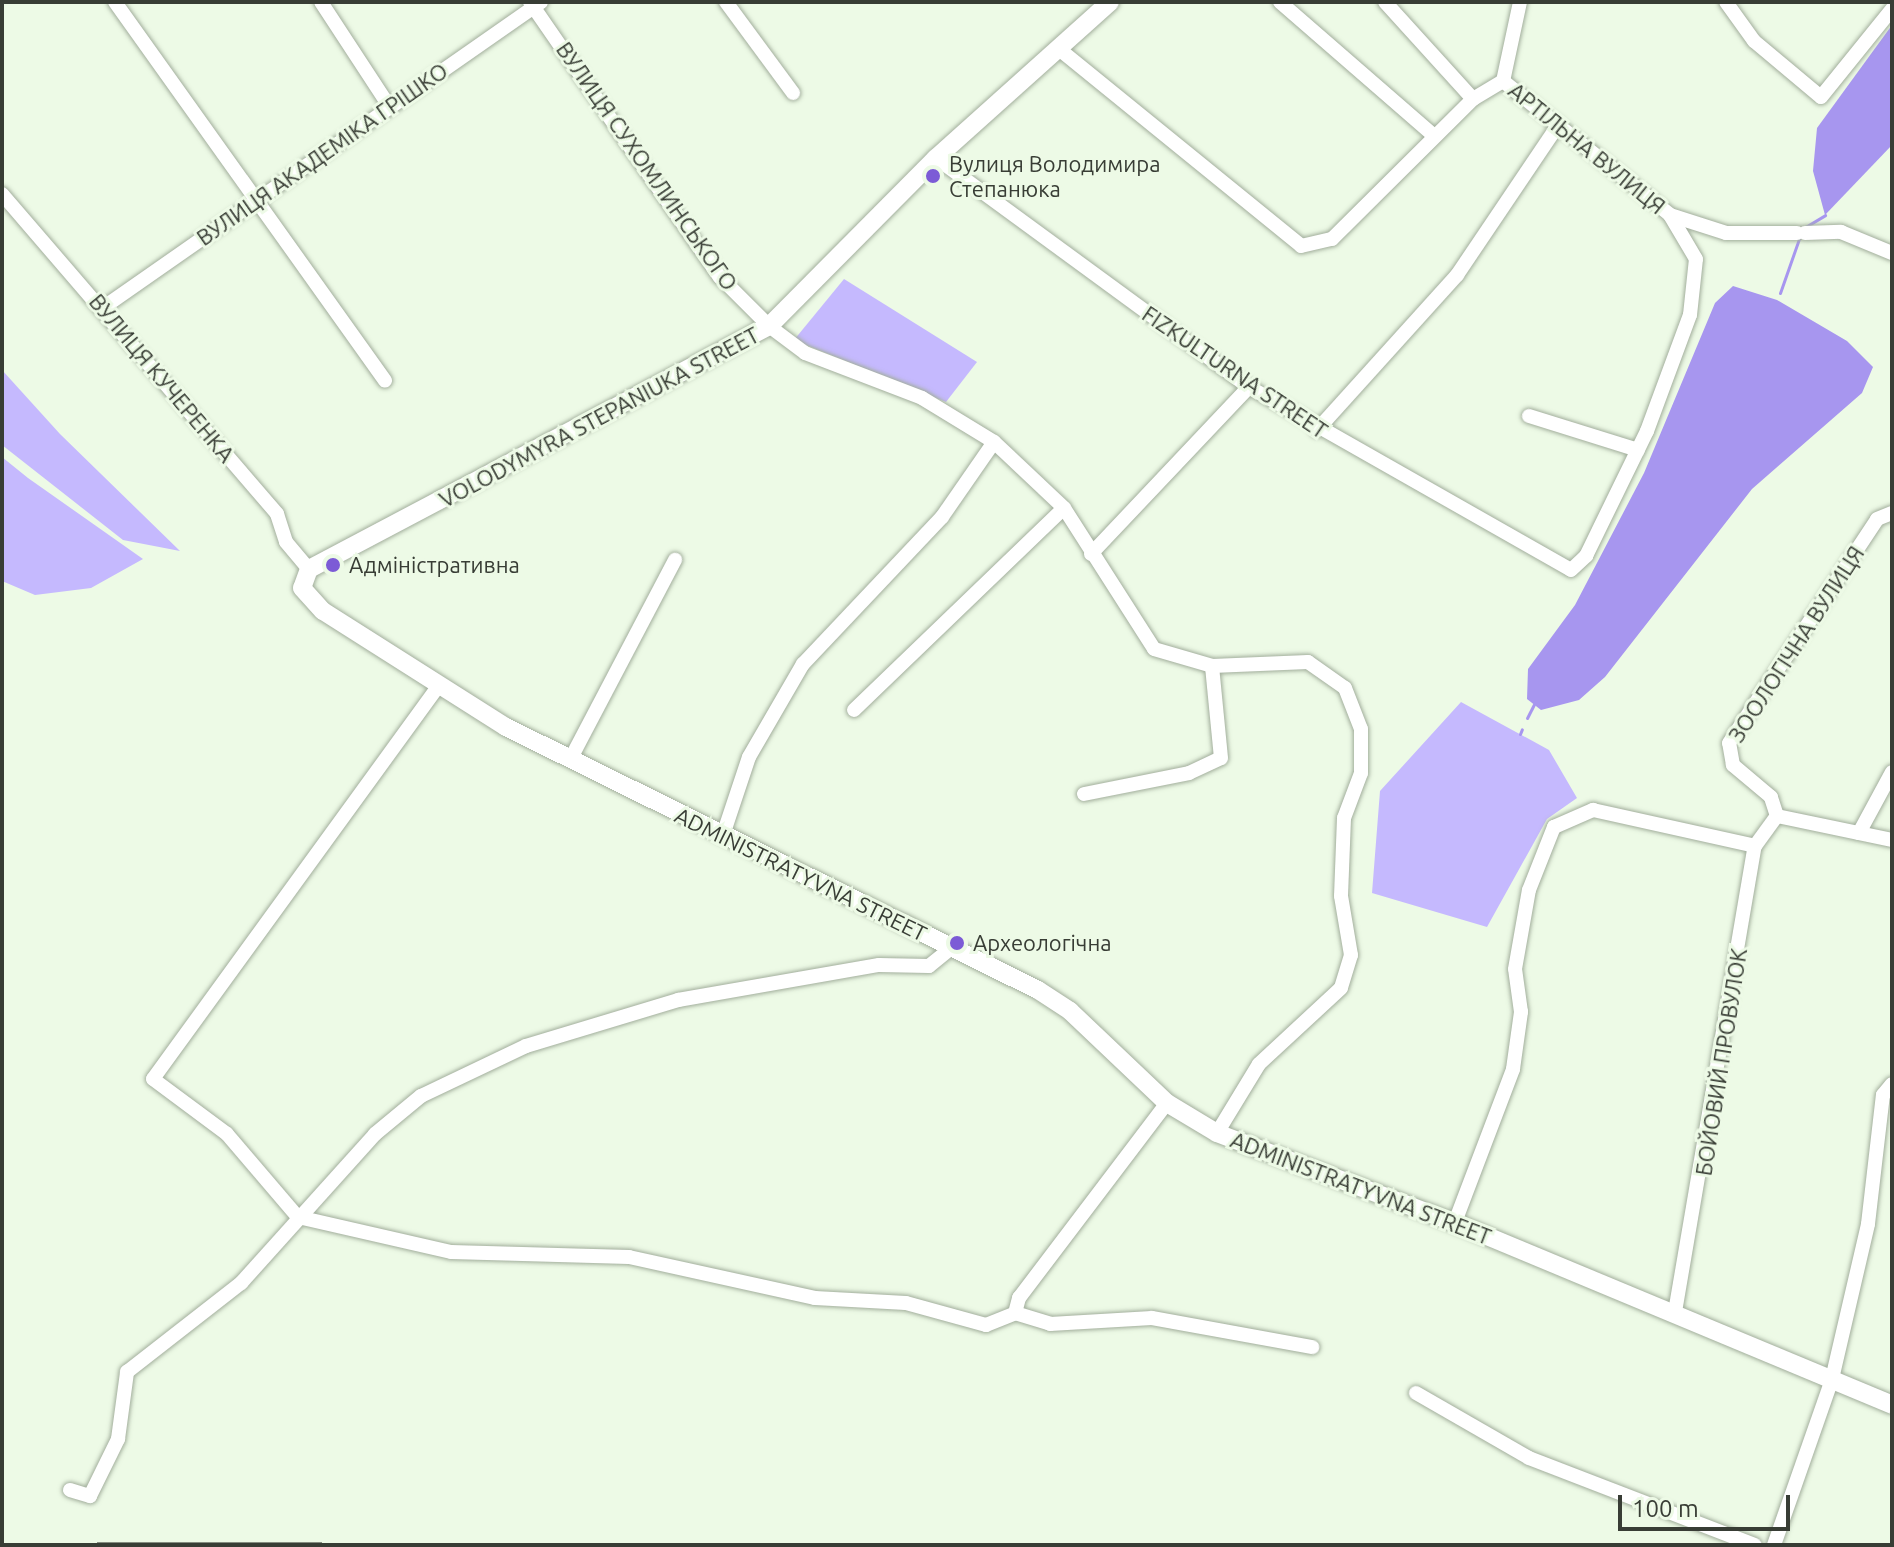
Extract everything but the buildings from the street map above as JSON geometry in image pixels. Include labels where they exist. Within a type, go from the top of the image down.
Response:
[{"type":"street","points":[[115,2],[259,197],[385,380]]},
{"type":"street","points":[[321,2],[389,106]]},
{"type":"street","points":[[726,2],[793,93]]},
{"type":"street","name":"VOLODYMYRA STEPANIUKA STREET","points":[[309,569],[769,326],[936,158],[1110,2]]},
{"type":"street","points":[[1280,2],[1434,136]]},
{"type":"street","points":[[1385,2],[1473,99]]},
{"type":"street","name":"АРТІЛЬНА ВУЛИЦЯ","points":[[1520,2],[1503,81],[1670,215],[1726,233],[1841,232],[1892,253]]},
{"type":"street","points":[[1726,2],[1754,41],[1821,97],[1892,9]]},
{"type":"street","name":"ВУЛИЦЯ АКАДЕМІКА ГРІШКО","points":[[104,307],[535,4]]},
{"type":"street","name":"ВУЛИЦЯ СУХОМЛИНСЬКОГО","points":[[535,4],[720,277],[769,326],[805,353],[922,398],[994,442],[1064,508],[1154,649],[1212,666],[1308,662],[1345,688],[1361,729],[1361,773],[1344,818],[1341,896],[1351,955],[1341,988],[1259,1064],[1217,1133]]},
{"type":"street","points":[[1059,49],[1301,246],[1332,239],[1473,99],[1503,81]]},
{"type":"street","points":[[1317,430],[1457,275],[1505,214],[1558,125]]},
{"type":"street","name":"FIZKULTURNA STREET","points":[[936,158],[1249,387],[1317,430],[1549,563],[1571,570],[1586,556],[1638,450]]},
{"type":"street","name":"ВУЛИЦЯ КУЧЕРЕНКА","points":[[2,194],[104,307],[277,514],[286,542],[309,569]]},
{"type":"street","points":[[1529,416],[1638,450],[1690,315],[1696,259],[1670,215]]},
{"type":"street","points":[[1091,554],[1249,387]]},
{"type":"street","points":[[723,835],[749,757],[803,664],[942,517],[994,442]]},
{"type":"street","points":[[854,710],[1064,508]]},
{"type":"street","name":"ЗООЛОГІЧНА ВУЛИЦЯ","points":[[1777,816],[1771,797],[1733,765],[1729,743],[1877,519],[1892,513]]},
{"type":"street","points":[[571,758],[675,560]]},
{"type":"street","name":"ADMINISTRATYVNA STREET","points":[[309,569],[302,588],[311,601],[437,688],[1070,1011],[1167,1103],[1217,1133],[1455,1222],[1892,1405]]},
{"type":"street","points":[[1084,794],[1189,773],[1221,758],[1212,666]]},
{"type":"street","points":[[437,688],[153,1079],[227,1134],[298,1217],[451,1252],[629,1257],[815,1298],[906,1303],[986,1325],[1015,1313],[1050,1324],[1152,1318],[1312,1347]]},
{"type":"street","points":[[1859,833],[1892,772]]},
{"type":"street","points":[[1455,1222],[1513,1069],[1521,1012],[1515,969],[1526,903],[1554,827],[1593,810],[1755,846]]},
{"type":"street","points":[[1777,816],[1892,840]]},
{"type":"street","name":"БОЙОВИЙ ПРОВУЛОК","points":[[1675,1312],[1755,846],[1777,816]]},
{"type":"street","points":[[70,1490],[90,1496],[118,1439],[127,1372],[241,1283],[375,1134],[463,1071],[678,1000],[879,965],[929,966],[951,948]]},
{"type":"street","points":[[1774,1545],[1832,1379],[1868,1224],[1883,1095],[1892,1084]]},
{"type":"street","points":[[1015,1313],[1019,1298],[1167,1103]]},
{"type":"street","points":[[1416,1393],[1529,1458],[1755,1545]]},
{"type":"shaded area","points":[[1892,25],[1892,145],[1825,215],[1813,171],[1817,128]]},
{"type":"shaded area","points":[[844,279],[977,362],[946,402],[794,340]]},
{"type":"shaded area","points":[[1733,286],[1777,300],[1847,341],[1873,367],[1862,393],[1752,489],[1605,677],[1579,700],[1541,710],[1527,699],[1528,669],[1575,605],[1644,473],[1715,303]]},
{"type":"shaded area","points":[[2,370],[60,434],[180,551],[123,540],[2,445]]},
{"type":"shaded area","points":[[2,457],[143,559],[91,588],[35,595],[2,581]]},
{"type":"shaded area","points":[[1461,702],[1549,750],[1577,798],[1547,819],[1487,927],[1372,893],[1380,791]]},
{"type":"waterway","points":[[1802,229],[1825,215]]},
{"type":"waterway","points":[[1780,293],[1800,236]]},
{"type":"waterway","points":[[1527,718],[1534,704]]},
{"type":"waterway","points":[[1520,734],[1522,729]]},
{"type":"railway","points":[[97,1545],[322,1545]]},
{"type":"place","name":"Вулиця Володимира Степанюка","points":[[933,176]]},
{"type":"place","name":"Адміністративна","points":[[333,565]]},
{"type":"place","name":"Археологічна","points":[[957,943]]}]
